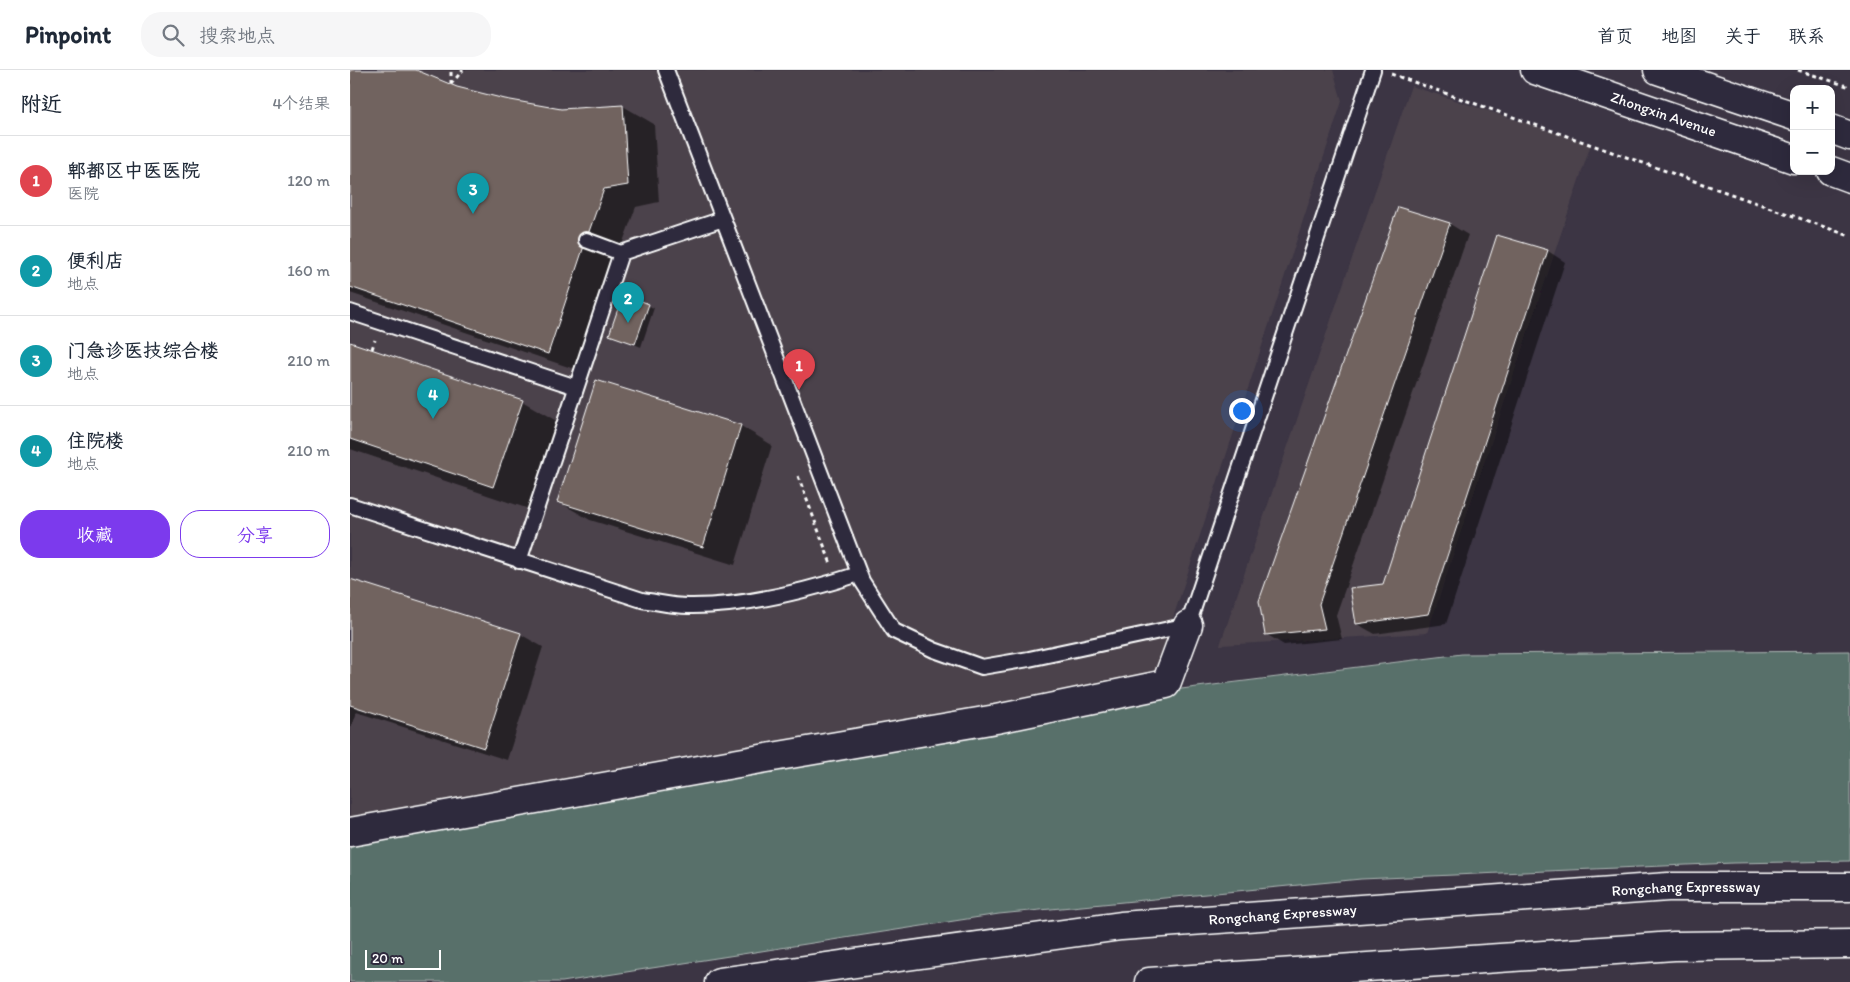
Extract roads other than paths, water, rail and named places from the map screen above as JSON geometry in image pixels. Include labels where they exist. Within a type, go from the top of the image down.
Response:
[{"type":"main road","name":"Zhongxin Avenue","points":[[1535,70],[1790,158]]},
{"type":"main road","points":[[1658,70],[1790,115]]},
{"type":"main road","points":[[1834,130],[1850,136]]},
{"type":"main road","points":[[1835,172],[1850,178]]},
{"type":"main road","points":[[350,832],[761,758],[996,719],[1166,684],[1188,625]]},
{"type":"main road","name":"Rongchang Expressway","points":[[719,982],[1121,926],[1668,887],[1850,887]]},
{"type":"main road","points":[[1149,982],[1674,946],[1850,944]]},
{"type":"lane","points":[[666,70],[862,582],[894,631],[934,650],[982,667],[1029,659],[1188,625],[1374,70]]},
{"type":"lane","points":[[586,240],[621,253],[723,219]]},
{"type":"lane","points":[[518,561],[621,253]]},
{"type":"lane","points":[[350,312],[576,387]]},
{"type":"lane","points":[[350,505],[642,600],[688,606],[750,601],[821,586],[859,574]]},
{"type":"place","name":"门急诊医技综合楼","points":[[473,214]]},
{"type":"place","name":"便利店","points":[[628,323]]},
{"type":"place","name":"郫都区中医医院","points":[[799,390]]},
{"type":"place","name":"住院楼","points":[[433,419]]}]
